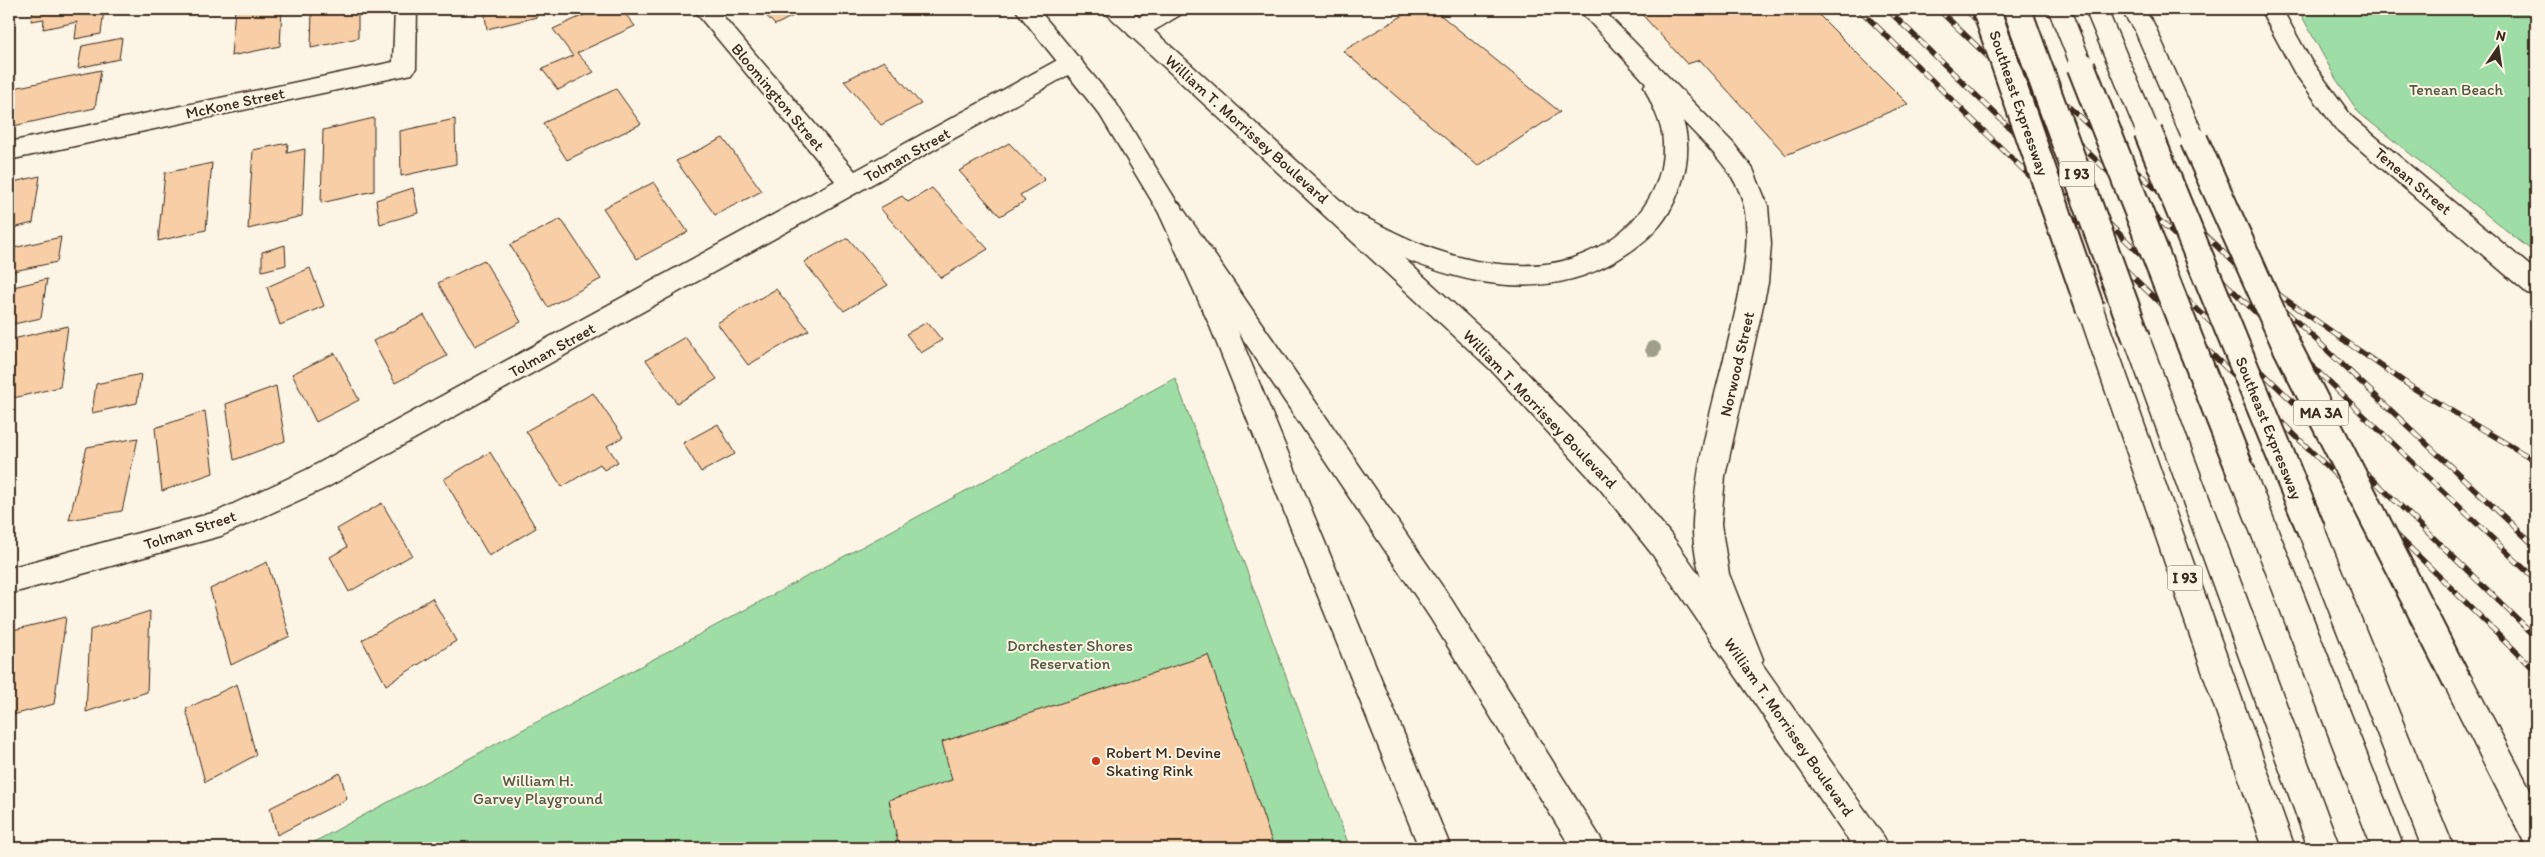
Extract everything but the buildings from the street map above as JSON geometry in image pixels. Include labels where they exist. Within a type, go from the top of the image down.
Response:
[{"type":"main road","name":"McKone Street","points":[[9,151],[404,68],[406,9]]},
{"type":"main road","name":"Bloomington Street","points":[[704,9],[853,185]]},
{"type":"main road","points":[[1026,9],[1071,62],[1108,110],[1170,210],[1441,609],[1589,848]]},
{"type":"main road","name":"William T. Morrissey Boulevard","points":[[1116,9],[1499,361],[1610,480],[1662,546],[1873,848]]},
{"type":"main road","points":[[1137,29],[1172,9]]},
{"type":"main road","name":"Norwood Street","points":[[1589,9],[1651,76],[1724,149],[1744,176],[1756,206],[1758,244],[1755,283],[1711,476],[1708,524],[1714,574],[1757,681]]},
{"type":"main road","name":"Southeast Expressway","points":[[1986,9],[2279,848]]},
{"type":"main road","name":"I 93","points":[[2017,9],[2324,848]]},
{"type":"main road","name":"I 93","points":[[2059,9],[2388,848]]},
{"type":"main road","name":"Southeast Expressway","points":[[2096,9],[2312,532],[2438,848]]},
{"type":"main road","name":"MA 3A","points":[[2131,9],[2145,28],[2286,346],[2536,833]]},
{"type":"main road","name":"Tenean Street","points":[[2271,9],[2302,66],[2344,123],[2536,286]]},
{"type":"main road","name":"Tolman Street","points":[[9,581],[221,523],[316,479],[853,185],[1071,62]]},
{"type":"main road","name":"Norwood Street","points":[[1343,217],[1387,242],[1420,255],[1456,267],[1496,274],[1536,275],[1570,270],[1600,257],[1631,238],[1656,212],[1669,185],[1674,160],[1674,132],[1651,76]]},
{"type":"main road","points":[[1170,210],[1222,324],[1434,848]]},
{"type":"green space","name":"Tenean Beach","points":[[2298,9],[2536,9],[2536,254],[2359,113],[2336,79]]},
{"type":"green space","name":"Dorchester Shores Reservation","points":[[1175,378],[1350,848],[303,848]]},
{"type":"railway","points":[[1859,9],[2536,671]]},
{"type":"railway","points":[[1887,9],[2536,637]]},
{"type":"railway","points":[[1938,9],[2536,580]]},
{"type":"railway","points":[[1965,9],[2536,547]]},
{"type":"railway","points":[[2259,281],[2413,388],[2536,461]]},
{"type":"place","name":"Robert M. Devine Skating Rink","points":[[1096,761]]},
{"type":"park label","name":"William H. Garvey Playground","points":[[538,789]]}]
